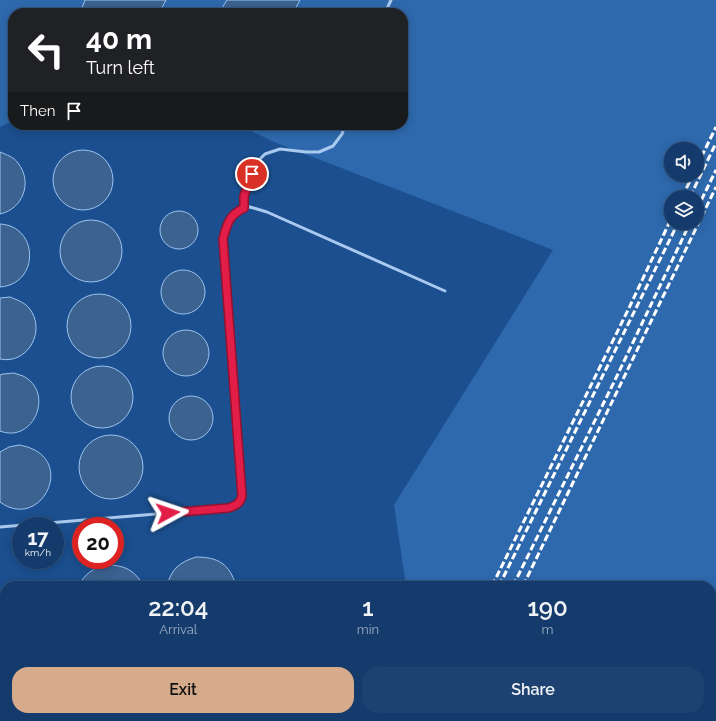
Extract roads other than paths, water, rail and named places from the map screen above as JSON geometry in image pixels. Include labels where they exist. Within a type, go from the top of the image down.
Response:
[{"type":"lane","points":[[244,208],[244,196],[256,163],[265,154],[280,149],[319,152],[333,146],[343,130]]},
{"type":"lane","points":[[0,527],[228,508],[236,506],[239,503],[242,492],[223,239],[228,222],[233,215],[244,208],[250,207],[267,212],[445,291]]},
{"type":"railway","points":[[704,152],[716,127]]},
{"type":"railway","points":[[693,190],[716,143]]},
{"type":"railway","points":[[704,195],[716,170]]},
{"type":"railway","points":[[686,190],[690,182]]},
{"type":"railway","points":[[525,581],[716,187]]},
{"type":"railway","points":[[494,581],[666,230]]},
{"type":"railway","points":[[501,581],[675,230]]},
{"type":"railway","points":[[515,581],[615,380],[687,230]]}]
